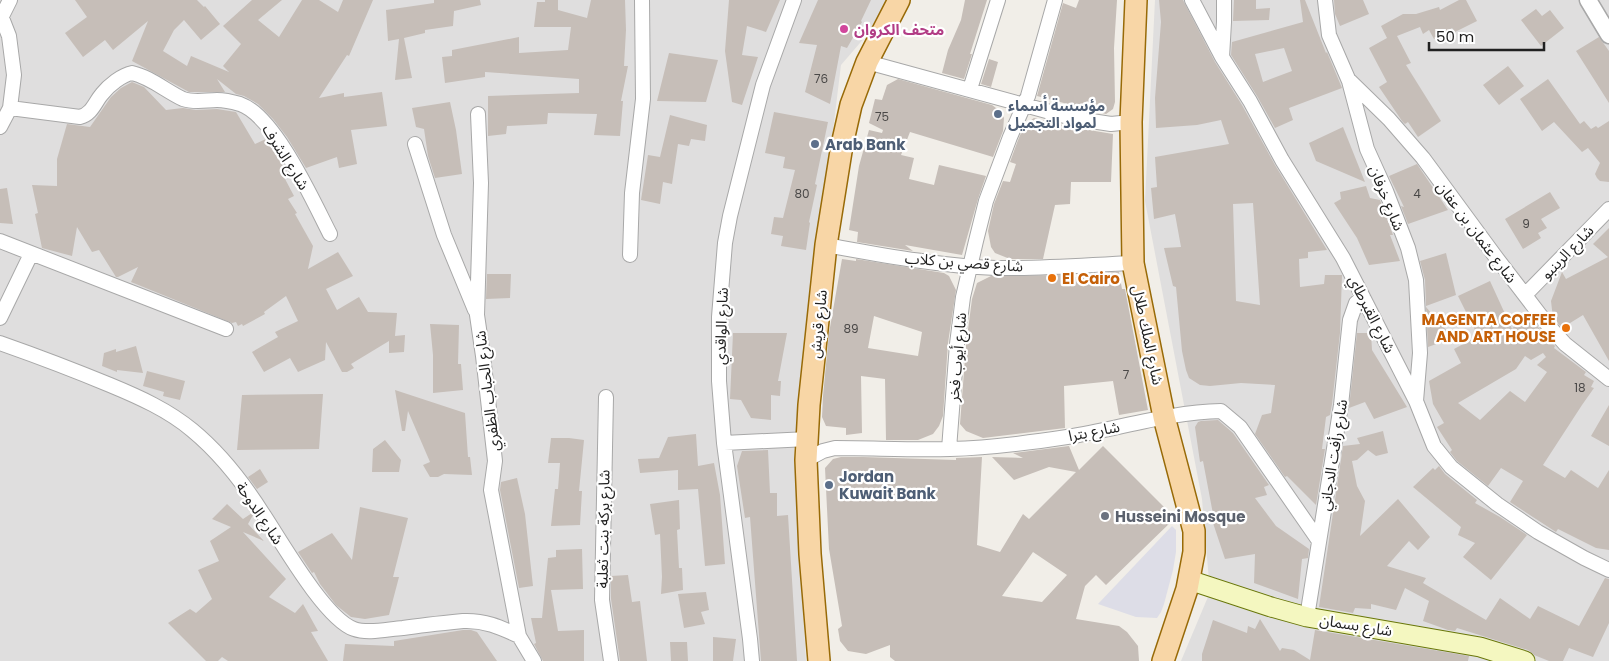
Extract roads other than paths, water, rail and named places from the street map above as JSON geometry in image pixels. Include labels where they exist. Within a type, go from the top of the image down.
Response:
[{"type":"main road","name":"شارع قريش","points":[[819,661],[810,554],[806,460],[809,405],[826,245],[842,145],[851,105],[867,62],[899,0]]},
{"type":"main road","name":"شارع الملك طلال","points":[[1136,0],[1131,122],[1133,263],[1164,417],[1194,531],[1194,552],[1187,589],[1163,661]]},
{"type":"main road","name":"شارع بسمان","points":[[1188,580],[1307,617],[1480,647],[1526,661]]},
{"type":"street","points":[[0,127],[10,108],[14,75],[10,44],[1,15],[10,0]]},
{"type":"street","points":[[630,255],[632,193],[643,99],[642,0]]},
{"type":"street","name":"شارع الواقدي","points":[[752,661],[724,442],[719,381],[719,317],[725,243],[730,216],[763,85],[794,0]]},
{"type":"street","points":[[970,89],[998,0]]},
{"type":"street","name":"شارع أيوب فخر","points":[[949,449],[957,344],[963,297],[970,266],[986,202],[1024,105],[1055,0]]},
{"type":"street","name":"شارع القبرطاي","points":[[1192,0],[1222,57],[1250,101],[1282,160],[1344,258],[1416,401],[1434,446],[1451,467],[1464,479],[1497,504],[1538,532],[1609,570]]},
{"type":"street","points":[[1222,57],[1224,0]]},
{"type":"street","name":"شارع خرفان","points":[[1325,0],[1329,34],[1349,81],[1367,149],[1408,248],[1416,280],[1420,354],[1416,401]]},
{"type":"street","points":[[1588,0],[1609,35]]},
{"type":"street","points":[[867,62],[1024,105],[1099,123],[1131,122]]},
{"type":"street","name":"شارع الشرف","points":[[10,108],[84,116],[89,114],[103,92],[117,81],[132,73],[184,99],[196,102],[218,100],[241,104],[261,118],[276,136],[305,185],[330,234]]},
{"type":"street","name":"شارع عثمان بن عفان","points":[[1349,81],[1389,119],[1422,158],[1547,324],[1565,344],[1609,379]]},
{"type":"street","name":"شارع الحباب الظفري","points":[[478,114],[482,183],[477,316],[495,461],[491,490],[519,636],[534,661]]},
{"type":"street","points":[[415,144],[444,235],[477,316]]},
{"type":"street","name":"شارع الرينبو","points":[[1525,295],[1609,209]]},
{"type":"street","points":[[0,241],[226,329]]},
{"type":"street","name":"شارع قصي بن كلاب","points":[[826,245],[888,256],[995,268],[1133,263]]},
{"type":"street","points":[[0,318],[31,254]]},
{"type":"street","name":"شارع رأفت الدجاني","points":[[1307,617],[1341,405],[1350,320],[1356,303],[1363,297]]},
{"type":"street","name":"شارع الدوحة","points":[[0,343],[73,369],[135,396],[171,414],[193,431],[210,446],[235,474],[315,592],[327,608],[347,626],[354,629],[380,630],[476,621],[494,625],[519,636]]},
{"type":"street","name":"شارع بركة بنت ثعلبة","points":[[606,397],[602,600],[611,661]]},
{"type":"street","name":"شارع بترا","points":[[806,460],[823,451],[835,448],[949,449],[994,446],[1069,437],[1201,411],[1221,411],[1240,427],[1319,541]]},
{"type":"street","points":[[724,442],[808,439]]},
{"type":"place","name":"متحف الكروان","points":[[844,29]]},
{"type":"place","name":"مؤسسة أسماء لمواد التجميل","points":[[998,114]]},
{"type":"place","name":"Arab Bank","points":[[815,144]]},
{"type":"place","name":"El Cairo","points":[[1052,278]]},
{"type":"place","name":"MAGENTA COFFEE AND ART HOUSE","points":[[1566,328]]},
{"type":"place","name":"Jordan Kuwait Bank","points":[[829,485]]},
{"type":"place","name":"Husseini Mosque","points":[[1105,516]]}]
